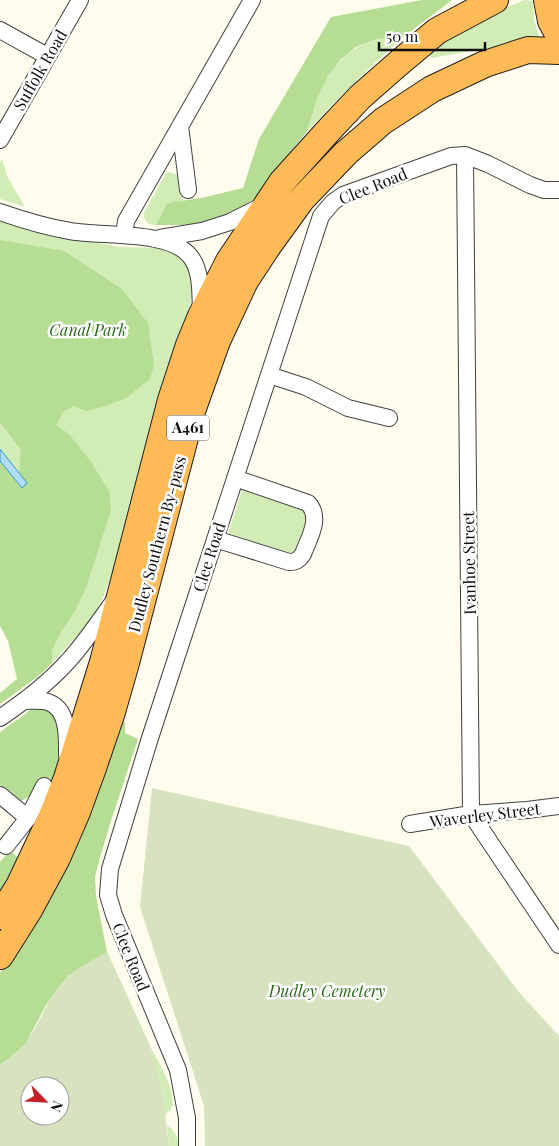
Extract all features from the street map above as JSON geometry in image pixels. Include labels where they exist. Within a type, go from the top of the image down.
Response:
[{"type":"highway","name":"A461","points":[[437,31],[475,0]]},
{"type":"highway","name":"Dudley Southern By-pass","points":[[0,916],[19,886],[53,814],[55,782],[99,674],[171,400],[189,345],[201,316],[229,261],[282,182],[360,97],[437,31],[495,0]]},
{"type":"highway","points":[[547,0],[551,21],[559,36]]},
{"type":"highway","name":"Dudley Southern By-pass","points":[[0,956],[29,910],[57,858],[94,768],[126,663],[192,411],[217,341],[245,281],[302,199],[346,153],[383,121],[432,89],[485,64],[528,50],[559,51]]},
{"type":"street","name":"Suffolk Road","points":[[0,140],[80,0]]},
{"type":"street","points":[[124,235],[126,221],[252,0]]},
{"type":"street","points":[[0,30],[47,56]]},
{"type":"street","points":[[180,126],[188,190]]},
{"type":"street","points":[[464,155],[488,164],[530,185],[544,190],[559,190]]},
{"type":"street","name":"Clee Road","points":[[187,1146],[187,1118],[178,1070],[114,915],[108,895],[110,869],[150,738],[321,216],[333,202],[343,195],[451,156],[464,155]]},
{"type":"street","name":"Ivanhoe Street","points":[[464,155],[471,814]]},
{"type":"street","points":[[158,239],[202,232],[230,222],[267,203]]},
{"type":"street","points":[[0,212],[38,224],[70,231],[158,239],[179,246],[195,262],[200,278],[201,316]]},
{"type":"street","points":[[269,375],[306,386],[348,408],[389,418]]},
{"type":"street","points":[[215,539],[289,562],[296,562],[303,554],[315,521],[312,508],[308,503],[235,478]]},
{"type":"street","points":[[0,718],[51,678],[76,652],[121,592]]},
{"type":"street","points":[[6,846],[55,782],[67,731],[61,712],[55,705],[47,702],[24,701]]},
{"type":"street","points":[[0,795],[28,818]]},
{"type":"street","name":"Waverley Street","points":[[410,824],[471,814],[559,806]]},
{"type":"street","points":[[471,814],[559,945]]},
{"type":"green space","points":[[422,0],[452,0],[406,35],[396,38],[377,39],[356,47],[341,59],[328,76],[318,96],[306,133],[255,198],[226,216],[205,222],[187,225],[156,225],[167,203],[201,198],[243,188],[259,139],[331,17]]},
{"type":"green space","points":[[525,0],[533,1],[534,20],[540,39],[486,54],[483,49],[432,58],[428,53],[477,19]]},
{"type":"green space","points":[[406,35],[354,82],[306,133],[321,89],[328,76],[347,54],[375,40]]},
{"type":"green space","points":[[2,159],[7,176],[25,207],[0,199],[0,163]]},
{"type":"green space","points":[[166,173],[178,175],[183,201],[167,203],[156,225],[151,224],[146,221],[143,214]]},
{"type":"green space","name":"Canal Park","points":[[0,221],[52,234],[120,247],[165,248],[176,253],[184,261],[191,276],[193,288],[191,302],[177,337],[155,410],[116,562],[104,595],[92,620],[36,678],[0,626]]},
{"type":"green space","name":"Canal Park","points":[[0,240],[64,251],[122,289],[148,323],[154,365],[150,379],[126,398],[86,411],[74,406],[64,411],[56,425],[69,434],[91,462],[109,491],[111,510],[87,585],[76,609],[52,650],[52,663],[36,678],[0,704],[0,693],[17,679],[8,641],[0,626],[0,461],[22,488],[27,483],[19,473],[21,450],[0,422]]},
{"type":"green space","points":[[243,487],[304,509],[309,518],[299,552],[288,556],[227,537]]},
{"type":"green space","points":[[38,706],[56,714],[61,744],[57,767],[53,782],[39,778],[30,796],[21,801],[0,785],[0,732]]},
{"type":"green space","points":[[119,720],[125,722],[125,733],[138,739],[99,861],[95,877],[96,896],[107,952],[150,1046],[69,975],[45,1007],[26,1043],[0,1065],[0,973],[19,944]]},
{"type":"green space","name":"Dudley Cemetery","points":[[152,788],[409,846],[518,991],[559,1036],[559,1146],[205,1146],[204,1106],[140,907]]},
{"type":"green space","points":[[10,851],[19,858],[0,893],[0,862]]},
{"type":"green space","points":[[107,952],[150,1046],[162,1089],[169,1146],[0,1146],[0,1065],[24,1046],[60,985],[82,966]]},
{"type":"green space","points":[[150,1046],[162,1068],[172,1095],[173,1103],[171,1109],[165,1115],[162,1089]]},
{"type":"green space","points":[[167,1125],[176,1134],[179,1146],[169,1146]]},
{"type":"water","points":[[0,449],[27,483],[22,488],[0,461]]}]
